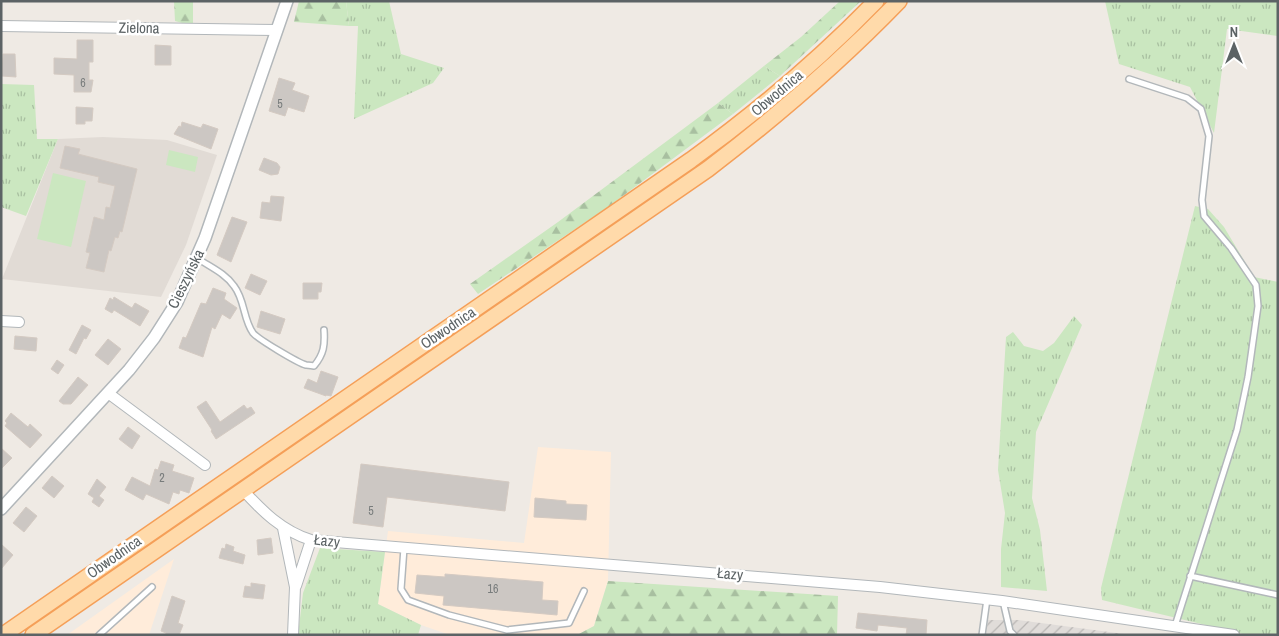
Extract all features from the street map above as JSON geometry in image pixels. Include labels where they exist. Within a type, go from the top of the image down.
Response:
[{"type":"main road","name":"Obwodnica","points":[[3,635],[691,160],[752,115],[791,82],[876,1]]},
{"type":"main road","name":"Obwodnica","points":[[34,635],[242,489],[708,169],[808,89],[847,54],[899,1]]},
{"type":"street","name":"Cieszyńska","points":[[1,509],[129,370],[154,338],[177,302],[197,258],[287,1]]},
{"type":"street","name":"Zielona","points":[[1,26],[277,30]]},
{"type":"street","points":[[1,321],[19,322]]},
{"type":"street","points":[[108,393],[205,465]]},
{"type":"street","name":"Łazy","points":[[242,489],[260,509],[284,528],[296,536],[311,540],[880,587],[1002,601],[1234,635]]},
{"type":"street","points":[[284,528],[295,587],[293,635]]},
{"type":"street","points":[[295,587],[311,540]]},
{"type":"lane","points":[[1129,79],[1187,98],[1201,109],[1209,136],[1202,200],[1204,216],[1231,248],[1256,285],[1258,306],[1248,377],[1237,430],[1175,626]]},
{"type":"lane","points":[[197,258],[221,273],[235,287],[244,304],[249,324],[254,334],[284,353],[306,365],[314,366],[321,358],[325,345],[324,330]]},
{"type":"lane","points":[[404,548],[400,588],[408,600],[449,615],[507,630],[569,623],[584,591]]},
{"type":"lane","points":[[1190,576],[1278,595]]},
{"type":"lane","points":[[98,635],[152,587]]},
{"type":"lane","points":[[982,635],[987,599]]},
{"type":"lane","points":[[1002,601],[1010,631],[1014,635]]},
{"type":"shaded area","points":[[103,137],[167,140],[217,155],[186,245],[161,297],[2,279],[58,139]]},
{"type":"shaded area","points":[[538,447],[611,452],[608,581],[594,626],[577,635],[450,635],[421,625],[378,604],[388,531],[524,543]]},
{"type":"shaded area","points":[[174,559],[149,635],[67,635]]},
{"type":"shaded area","points":[[988,620],[1018,620],[1132,635],[986,635]]},
{"type":"green space","points":[[174,1],[193,1],[193,26],[175,21]]},
{"type":"green space","points":[[299,1],[346,1],[349,26],[294,22]]},
{"type":"green space","points":[[346,1],[389,1],[401,54],[444,68],[433,83],[354,119],[358,26],[349,26]]},
{"type":"green space","points":[[840,1],[861,1],[780,76],[764,66],[801,37]]},
{"type":"green space","points":[[1105,1],[1278,1],[1278,36],[1227,29],[1214,133],[1190,87],[1119,64]]},
{"type":"green space","points":[[764,66],[780,76],[733,114],[718,103]]},
{"type":"green space","points":[[1,84],[34,85],[37,139],[58,139],[26,216],[1,207]]},
{"type":"green space","points":[[718,103],[733,114],[608,207],[478,294],[470,284],[558,222]]},
{"type":"green space","points":[[169,150],[198,157],[195,172],[166,165]]},
{"type":"green space","points":[[53,173],[86,181],[71,247],[37,239]]},
{"type":"green space","points":[[1195,206],[1208,209],[1224,227],[1254,277],[1278,282],[1278,635],[1247,635],[1102,600],[1101,588]]},
{"type":"green space","points":[[1074,316],[1082,325],[1036,432],[1032,498],[1040,530],[1047,591],[1001,587],[1001,549],[1005,513],[998,470],[1006,337],[1013,332],[1024,346],[1043,351],[1054,343]]},
{"type":"green space","points":[[320,548],[385,552],[378,604],[421,625],[418,635],[298,635],[303,593]]},
{"type":"green space","points":[[608,581],[838,596],[837,635],[577,635],[594,626]]},
{"type":"building","points":[[77,40],[93,40],[93,62],[89,62],[89,80],[93,80],[91,92],[74,92],[74,75],[54,74],[54,58],[77,59]]},
{"type":"building","points":[[155,45],[171,46],[171,65],[155,65]]},
{"type":"building","points":[[3,54],[15,54],[16,77],[2,76]]},
{"type":"building","points":[[279,78],[295,83],[292,90],[309,96],[304,112],[288,107],[285,116],[269,111]]},
{"type":"building","points":[[76,107],[93,108],[92,121],[85,121],[85,124],[76,124]]},
{"type":"building","points":[[182,122],[201,128],[203,124],[218,129],[211,149],[174,134],[179,126],[181,127]]},
{"type":"building","points":[[65,146],[80,149],[78,154],[137,169],[122,232],[120,231],[118,238],[115,237],[111,251],[109,250],[104,272],[86,268],[90,253],[86,252],[94,217],[104,220],[106,207],[110,208],[115,186],[98,182],[99,177],[60,168]]},
{"type":"building","points":[[264,158],[277,163],[280,167],[278,174],[271,175],[259,170]]},
{"type":"building","points":[[271,196],[284,197],[281,221],[260,218],[262,202],[270,203]]},
{"type":"building","points":[[232,217],[247,222],[231,262],[217,255]]},
{"type":"building","points":[[251,274],[267,281],[260,295],[245,288]]},
{"type":"building","points":[[303,283],[322,283],[321,292],[318,292],[318,299],[303,299]]},
{"type":"building","points":[[213,288],[226,293],[224,299],[237,308],[230,319],[222,314],[215,329],[212,327],[203,357],[179,348],[183,337],[186,338],[201,303],[206,304]]},
{"type":"building","points":[[114,297],[132,308],[135,303],[149,311],[140,326],[114,310],[112,313],[105,309],[110,298],[113,300]]},
{"type":"building","points":[[261,311],[285,319],[280,334],[257,327]]},
{"type":"building","points":[[82,325],[91,330],[86,339],[84,338],[76,354],[69,350]]},
{"type":"building","points":[[15,336],[37,338],[36,351],[14,349]]},
{"type":"building","points":[[108,339],[121,349],[108,365],[95,355]]},
{"type":"building","points":[[57,360],[64,365],[58,374],[51,369]]},
{"type":"building","points":[[321,371],[338,377],[331,396],[304,388],[308,379],[317,383]]},
{"type":"building","points":[[78,377],[88,385],[71,404],[63,404],[59,401]]},
{"type":"building","points":[[206,401],[220,422],[244,405],[247,409],[251,407],[255,413],[216,439],[197,407]]},
{"type":"building","points":[[11,413],[28,427],[30,424],[42,435],[30,448],[5,426],[7,423],[5,421]]},
{"type":"building","points":[[128,427],[140,436],[132,449],[119,439]]},
{"type":"building","points":[[1,448],[12,458],[1,469]]},
{"type":"building","points":[[161,461],[174,465],[172,471],[194,478],[189,493],[180,490],[179,494],[173,492],[169,504],[146,494],[143,500],[125,490],[132,477],[150,486],[155,469],[158,470]]},
{"type":"building","points":[[361,464],[509,482],[505,511],[387,497],[383,527],[353,523]]},
{"type":"building","points":[[52,476],[64,486],[54,498],[42,488]]},
{"type":"building","points":[[97,479],[106,487],[99,496],[104,500],[99,507],[92,502],[94,498],[88,494]]},
{"type":"building","points":[[535,498],[566,501],[566,504],[587,505],[586,520],[534,517]]},
{"type":"building","points":[[26,507],[37,516],[24,532],[13,523]]},
{"type":"building","points":[[271,538],[273,553],[258,555],[257,540]]},
{"type":"building","points":[[1,544],[13,555],[1,569]]},
{"type":"building","points":[[226,544],[234,547],[233,551],[245,555],[243,564],[219,558],[222,548],[225,549]]},
{"type":"building","points":[[445,574],[543,582],[542,600],[558,601],[557,615],[443,605],[444,596],[415,593],[417,575],[445,577]]},
{"type":"building","points":[[251,583],[265,585],[263,599],[243,597],[245,586],[251,587]]},
{"type":"building","points":[[172,596],[185,601],[178,623],[183,625],[179,635],[166,635],[166,633],[161,631]]},
{"type":"building","points":[[858,613],[927,620],[926,635],[906,635],[907,628],[878,625],[877,631],[856,628]]}]
